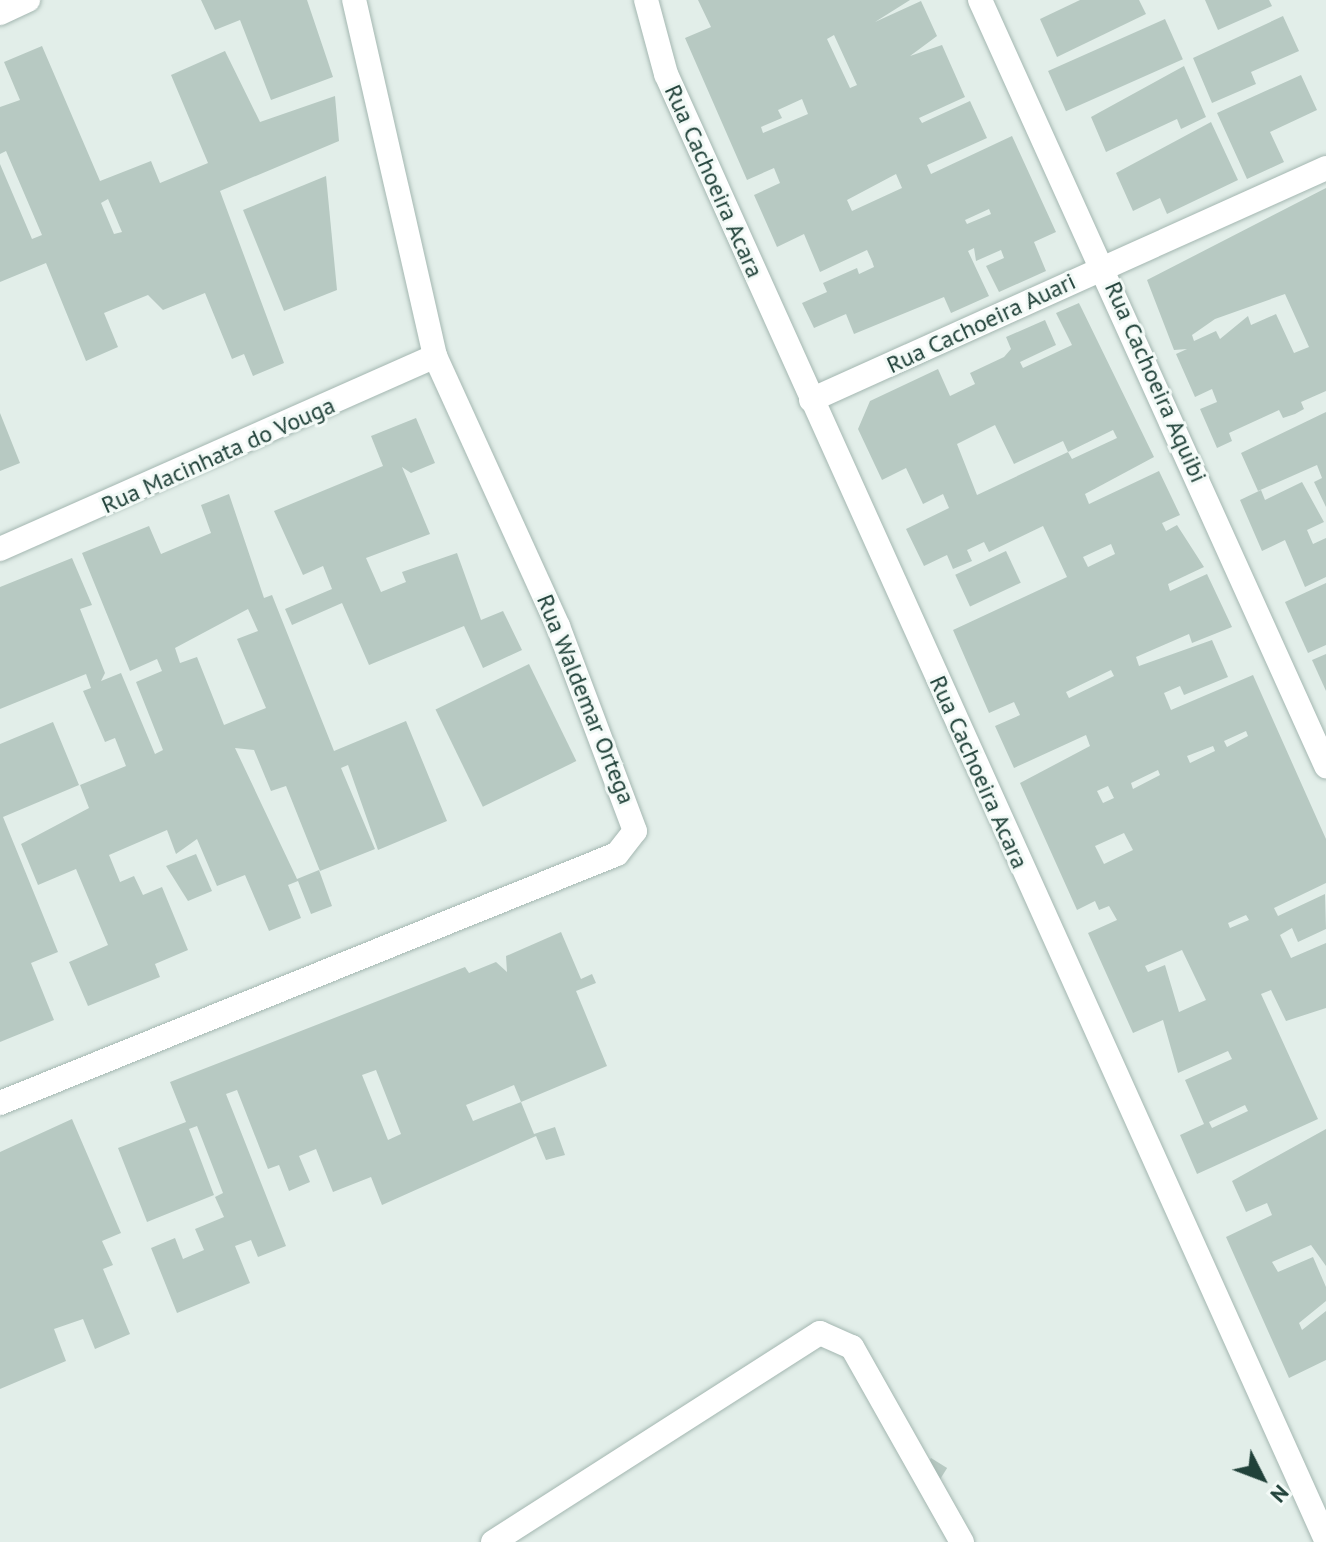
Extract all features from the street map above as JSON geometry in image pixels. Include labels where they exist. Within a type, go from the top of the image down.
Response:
[{"type":"street","points":[[0,13],[28,0]]},
{"type":"street","name":"Rua Waldemar Ortega","points":[[0,1103],[617,854],[632,838],[636,822],[558,626],[435,356],[354,0]]},
{"type":"street","name":"Rua Cachoeira Acara","points":[[646,0],[666,74],[1326,1540]]},
{"type":"street","name":"Rua Cachoeira Aquibi","points":[[980,0],[1105,266],[1326,766]]},
{"type":"street","name":"Rua Cachoeira Auari","points":[[811,400],[1326,168]]},
{"type":"street","name":"Rua Macinhata do Vouga","points":[[0,549],[435,356]]},
{"type":"street","points":[[493,1542],[820,1333],[852,1347],[962,1542]]},
{"type":"building","points":[[201,0],[307,0],[333,77],[271,100],[240,20],[215,30]]},
{"type":"building","points":[[698,0],[910,0],[875,22],[921,1],[937,36],[910,56],[942,45],[965,97],[919,118],[922,123],[970,101],[987,138],[927,165],[931,174],[1012,136],[1056,232],[1034,242],[1046,271],[999,292],[986,266],[1004,258],[1001,250],[976,261],[974,248],[968,251],[989,296],[951,313],[944,297],[854,334],[846,314],[814,328],[802,303],[827,292],[823,283],[857,268],[859,274],[874,267],[872,261],[867,250],[820,272],[804,234],[777,247],[754,195],[780,183],[774,168],[747,180],[685,38],[711,27]],"holes":[[[834,35],[857,85],[850,88],[827,39]],[[802,99],[808,114],[763,133],[761,127],[782,118],[778,110]],[[896,174],[902,188],[852,211],[847,200]],[[989,209],[991,214],[967,224],[965,220]]]},
{"type":"building","points":[[1080,0],[1139,0],[1146,14],[1057,57],[1040,19]]},
{"type":"building","points":[[1205,0],[1269,0],[1272,6],[1218,30]]},
{"type":"building","points":[[1283,16],[1299,51],[1251,72],[1256,84],[1212,103],[1193,58]]},
{"type":"building","points":[[1165,19],[1183,59],[1066,111],[1048,71]]},
{"type":"building","points":[[42,46],[100,181],[151,161],[160,183],[208,163],[171,75],[225,51],[260,122],[335,96],[339,141],[220,191],[284,363],[253,376],[244,354],[232,359],[205,293],[163,310],[148,295],[104,313],[118,347],[86,361],[46,263],[0,282],[0,164],[32,239],[42,235],[6,151],[0,154],[0,107],[20,100],[4,62]],"holes":[[[108,199],[122,232],[114,234],[101,203]]]},
{"type":"building","points":[[1184,66],[1206,117],[1181,129],[1177,119],[1106,152],[1091,117]]},
{"type":"building","points":[[1301,75],[1317,110],[1270,132],[1284,162],[1247,179],[1217,113]]},
{"type":"building","points":[[1211,122],[1238,180],[1167,214],[1160,198],[1133,211],[1116,173]]},
{"type":"building","points":[[326,176],[337,290],[284,311],[243,210]]},
{"type":"building","points":[[1326,188],[1326,391],[1301,402],[1304,409],[1295,414],[1283,418],[1279,410],[1229,433],[1232,441],[1217,448],[1200,409],[1217,402],[1212,389],[1195,397],[1176,354],[1187,349],[1174,350],[1147,280]],"holes":[[[1285,294],[1309,347],[1294,353],[1276,314],[1251,325],[1248,316],[1220,339],[1216,331],[1194,341],[1192,335],[1215,319]]]},
{"type":"building","points":[[1079,303],[1154,457],[1085,494],[1089,504],[1159,471],[1180,515],[1162,523],[1166,531],[1177,525],[1204,567],[1168,584],[1170,591],[1207,574],[1232,627],[1192,643],[1189,634],[1136,657],[1139,666],[1212,640],[1228,677],[1184,695],[1180,686],[1164,693],[1171,710],[1253,675],[1326,839],[1326,883],[1274,908],[1278,916],[1325,894],[1326,929],[1298,942],[1292,928],[1280,935],[1291,958],[1326,943],[1326,1008],[1286,1021],[1271,990],[1261,994],[1318,1119],[1197,1174],[1180,1135],[1204,1124],[1185,1080],[1232,1059],[1228,1051],[1178,1073],[1163,1020],[1133,1033],[1088,933],[1117,920],[1109,906],[1099,910],[1095,901],[1077,910],[1020,783],[1090,746],[1086,735],[1014,768],[995,726],[1020,715],[1014,702],[989,713],[953,630],[1067,577],[1043,526],[989,552],[984,542],[967,550],[972,561],[953,569],[947,555],[924,566],[906,529],[949,508],[943,494],[923,504],[906,468],[882,480],[858,429],[870,401],[938,369],[950,396],[975,384],[970,373],[1004,357],[1011,349],[1006,337],[1045,320],[1056,345],[1020,362],[1023,368],[1072,345],[1056,313]],"holes":[[[995,425],[1014,464],[1063,441],[1068,452],[977,495],[957,444]],[[1113,430],[1117,438],[1072,459],[1068,452]],[[1111,544],[1115,554],[1088,567],[1083,557]],[[1111,670],[1114,676],[1069,698],[1066,692]],[[1246,731],[1248,736],[1227,747],[1224,741]],[[1213,746],[1215,751],[1190,763],[1187,756]],[[1158,770],[1160,775],[1133,789],[1131,783]],[[1108,786],[1114,798],[1103,803],[1097,791]],[[1124,833],[1133,850],[1104,864],[1095,846]],[[1246,915],[1249,920],[1230,928],[1228,923]],[[1182,950],[1206,1000],[1179,1012],[1165,965],[1148,972],[1145,966]],[[1245,1105],[1248,1111],[1212,1128],[1209,1122]]]},
{"type":"building","points":[[1326,412],[1326,507],[1314,482],[1322,478],[1317,465],[1258,491],[1241,453]]},
{"type":"building","points":[[0,413],[20,463],[0,471]]},
{"type":"building","points":[[416,418],[435,463],[411,473],[402,467],[430,534],[366,558],[381,592],[406,582],[402,572],[457,553],[481,620],[503,611],[522,650],[483,668],[464,626],[369,665],[342,603],[292,625],[285,609],[332,589],[323,566],[303,575],[274,511],[383,466],[371,436]]},
{"type":"building","points":[[1302,482],[1324,522],[1307,530],[1313,544],[1326,538],[1326,577],[1305,587],[1285,540],[1262,551],[1240,500],[1261,490],[1265,500]]},
{"type":"building","points":[[229,494],[264,598],[272,595],[334,751],[406,721],[447,821],[378,850],[348,765],[341,768],[375,849],[320,871],[286,786],[271,791],[254,750],[235,748],[297,879],[319,870],[332,906],[311,914],[298,881],[288,885],[301,918],[269,931],[245,875],[217,886],[197,839],[176,854],[167,830],[109,855],[120,882],[134,876],[143,895],[162,887],[188,950],[155,964],[160,977],[88,1006],[69,962],[108,945],[76,869],[38,885],[21,844],[89,808],[80,785],[126,766],[115,738],[105,742],[83,691],[91,688],[86,674],[0,709],[0,587],[72,558],[92,605],[80,609],[105,673],[101,681],[121,673],[155,754],[163,750],[136,682],[162,671],[157,659],[130,671],[82,553],[149,526],[161,554],[211,533],[201,505]],"holes":[[[248,609],[258,631],[237,639],[266,708],[224,725],[197,657],[180,663],[175,648]]]},
{"type":"building","points":[[1006,551],[1021,583],[970,606],[955,575]]},
{"type":"building","points":[[1326,583],[1326,645],[1308,653],[1285,602]]},
{"type":"building","points":[[1326,654],[1326,691],[1312,660]]},
{"type":"building","points":[[529,664],[576,761],[483,807],[436,710]]},
{"type":"building","points":[[53,722],[79,785],[3,817],[58,952],[31,963],[54,1020],[0,1042],[0,744]]},
{"type":"building","points":[[196,854],[212,891],[188,901],[166,866]]},
{"type":"building","points":[[561,932],[581,979],[592,974],[596,983],[576,991],[607,1066],[521,1102],[534,1134],[555,1127],[565,1155],[546,1160],[536,1136],[382,1205],[371,1177],[333,1192],[316,1149],[299,1156],[310,1182],[289,1191],[279,1165],[268,1169],[237,1090],[226,1094],[286,1246],[258,1257],[251,1240],[235,1246],[250,1283],[177,1313],[151,1248],[175,1238],[183,1259],[204,1250],[195,1229],[224,1217],[215,1197],[223,1193],[197,1126],[189,1129],[214,1195],[147,1222],[118,1148],[186,1122],[170,1082],[465,967],[469,973],[496,962],[507,972],[506,956]],"holes":[[[376,1070],[401,1134],[388,1140],[362,1075]],[[514,1085],[521,1102],[473,1121],[466,1105]]]},
{"type":"building","points":[[72,1119],[121,1233],[102,1241],[113,1265],[103,1269],[130,1334],[95,1349],[83,1319],[54,1329],[66,1361],[0,1389],[0,1152]]},
{"type":"building","points":[[1326,1129],[1326,1266],[1311,1245],[1272,1262],[1278,1272],[1313,1257],[1326,1287],[1326,1301],[1299,1323],[1302,1330],[1326,1311],[1326,1360],[1289,1378],[1226,1237],[1272,1215],[1267,1203],[1246,1212],[1232,1181]]},
{"type":"building","points":[[931,1458],[947,1468],[940,1479],[924,1469]]}]
